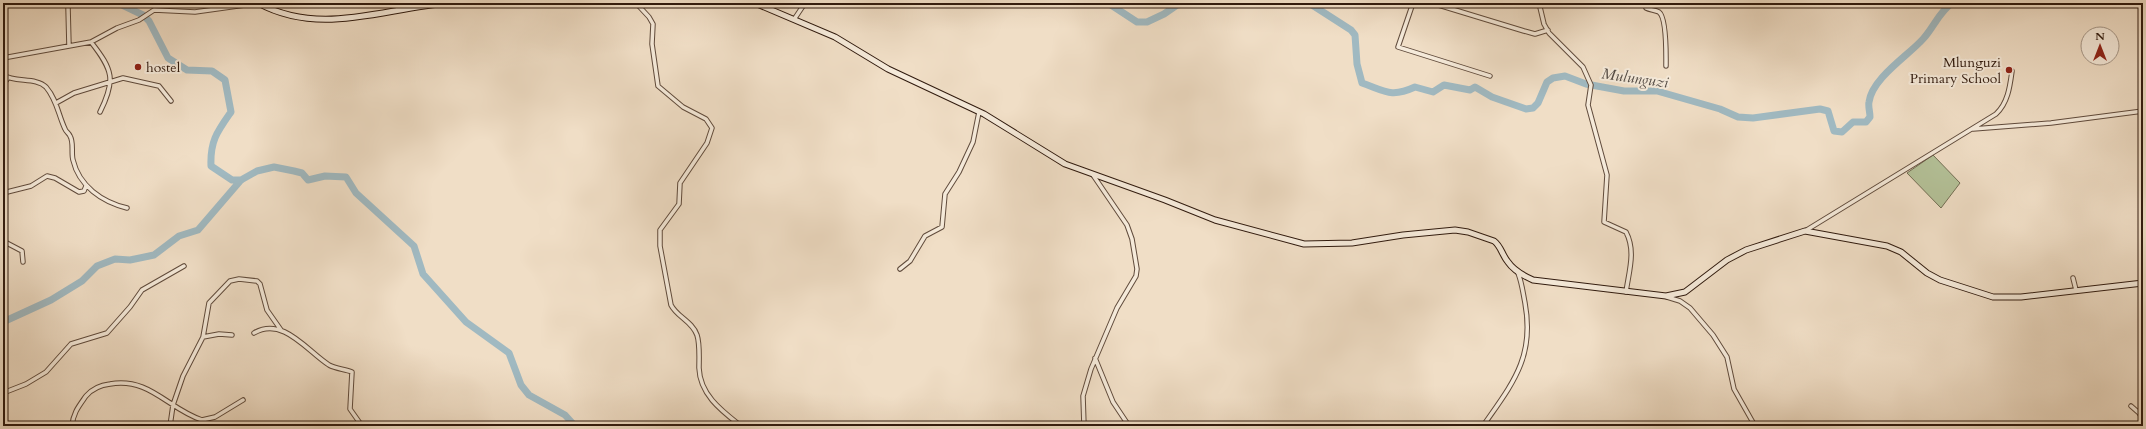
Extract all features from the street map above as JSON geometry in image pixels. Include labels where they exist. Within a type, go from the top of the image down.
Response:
[{"type":"street","points":[[3,58],[91,42],[154,10],[195,12],[258,3],[289,16],[323,20],[361,17],[449,3]]},
{"type":"street","points":[[636,3],[649,17],[653,24],[652,44],[658,86],[683,107],[706,119],[711,126],[712,132],[707,143],[680,183],[679,202],[661,228],[660,246],[673,310],[688,322],[697,336],[699,377],[703,388],[716,404],[741,426]]},
{"type":"street","points":[[755,3],[795,18],[835,37],[870,59],[916,83],[979,112],[1059,161],[1093,175],[1148,193],[1216,220],[1300,243],[1352,243],[1436,232],[1468,232],[1494,241],[1498,244],[1508,262],[1524,277],[1543,282],[1666,296],[1680,301],[1690,308],[1713,335],[1727,357],[1734,389],[1754,426]]},
{"type":"street","points":[[795,18],[805,3]]},
{"type":"street","points":[[1413,3],[1398,47],[1490,76]]},
{"type":"street","points":[[1432,3],[1535,34],[1548,30]]},
{"type":"street","points":[[1539,3],[1539,11],[1548,30],[1583,67],[1591,85],[1588,105],[1607,175],[1604,222],[1626,232],[1630,247],[1631,264],[1626,292]]},
{"type":"street","points":[[1647,3],[1646,8],[1658,12],[1661,16],[1665,38],[1666,66]]},
{"type":"street","points":[[68,7],[69,46]]},
{"type":"street","points":[[91,42],[104,60],[109,71],[110,92],[100,112]]},
{"type":"street","points":[[1666,296],[1685,292],[1727,260],[1746,250],[1805,231],[2002,109],[2009,88],[2012,71]]},
{"type":"street","points":[[3,75],[8,78],[43,85],[56,103],[64,129],[71,137],[73,162],[86,186],[103,197],[127,208]]},
{"type":"street","points":[[3,85],[8,78]]},
{"type":"street","points":[[56,103],[74,92],[123,78],[159,86],[171,101]]},
{"type":"street","points":[[1971,129],[2051,123],[2143,111]]},
{"type":"street","points":[[900,269],[910,261],[925,236],[942,227],[945,194],[959,172],[974,142],[979,112]]},
{"type":"street","points":[[1084,426],[1083,396],[1095,358],[1117,308],[1136,276],[1137,265],[1127,225],[1093,175]]},
{"type":"street","points":[[3,193],[31,186],[47,176],[55,178],[79,192],[84,191],[86,186]]},
{"type":"street","points":[[1805,231],[1887,246],[1901,252],[1927,273],[1940,280],[1993,297],[2021,297],[2141,284],[2143,277]]},
{"type":"street","points":[[3,241],[21,251],[22,262]]},
{"type":"street","points":[[3,393],[26,384],[46,372],[71,344],[106,332],[130,307],[142,290],[184,266]]},
{"type":"street","points":[[1483,426],[1509,387],[1523,362],[1526,352],[1527,311],[1518,272]]},
{"type":"street","points":[[2073,278],[2076,290]]},
{"type":"street","points":[[170,426],[173,405],[183,376],[202,337],[209,303],[227,283],[239,279],[254,280],[259,282],[267,310],[281,330],[306,346],[331,366],[353,373],[350,409],[362,426]]},
{"type":"street","points":[[254,333],[267,328],[281,330]]},
{"type":"street","points":[[202,337],[219,334],[232,335]]},
{"type":"street","points":[[1095,358],[1113,402],[1129,426]]},
{"type":"street","points":[[72,426],[74,413],[88,395],[96,388],[105,384],[120,382],[136,384],[152,390],[173,405],[198,418],[206,420],[215,417],[242,400]]},
{"type":"street","points":[[2131,406],[2143,419]]},
{"type":"green space","points":[[1933,155],[1960,183],[1941,208],[1907,173]]},
{"type":"waterway","points":[[118,3],[143,15],[149,21],[168,58],[187,70],[212,71],[225,80],[231,112],[215,137],[211,157],[211,166],[232,180],[241,180]]},
{"type":"waterway","name":"Mulunguzi","points":[[1108,3],[1137,22],[1147,22],[1164,14],[1177,5],[1190,3]]},
{"type":"waterway","name":"Mulunguzi","points":[[1309,3],[1351,30],[1355,35],[1357,64],[1362,83],[1383,91],[1394,93],[1415,87],[1433,92],[1444,85],[1470,90],[1475,87],[1492,97],[1526,109],[1533,108],[1538,103],[1547,82],[1553,78],[1565,76],[1586,84],[1624,91],[1657,91],[1720,109],[1738,117],[1753,118],[1820,109],[1828,111],[1834,131],[1842,132],[1853,122],[1866,122],[1870,117],[1869,102],[1877,84],[1923,39],[1940,15],[1952,3]]},
{"type":"waterway","points":[[3,322],[51,300],[82,281],[97,266],[115,259],[130,260],[154,255],[179,236],[198,230],[241,180],[257,171],[274,167],[302,173],[308,180],[325,176],[346,177],[356,193],[414,246],[423,274],[466,322],[509,353],[521,385],[529,395],[565,415],[575,426]]},
{"type":"place","name":"hostel","points":[[138,67]]},
{"type":"place","name":"Mlunguzi Primary School","points":[[2009,70]]}]
